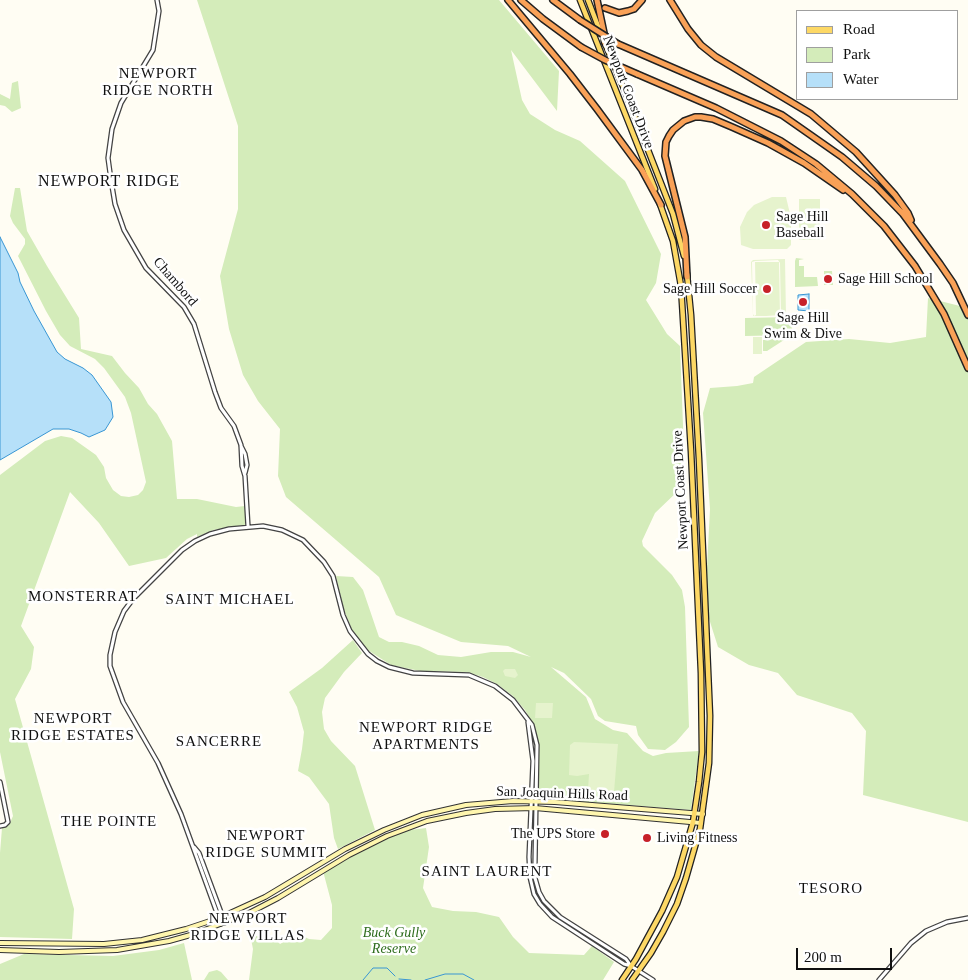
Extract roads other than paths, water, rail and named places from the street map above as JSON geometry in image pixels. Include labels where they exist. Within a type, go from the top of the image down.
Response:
[{"type":"highway","points":[[508,0],[603,117],[642,170],[661,205]]},
{"type":"highway","points":[[521,0],[543,19],[581,46],[605,60],[716,108],[781,141],[816,164],[852,194],[884,226],[915,266],[944,314],[968,368]]},
{"type":"highway","points":[[553,0],[618,44],[782,115],[818,139],[860,171],[903,214],[948,277],[968,315]]},
{"type":"highway","points":[[597,0],[605,43]]},
{"type":"highway","points":[[605,8],[619,13],[628,12],[634,9],[642,0]]},
{"type":"highway","points":[[670,0],[688,29],[701,45],[716,57],[811,114],[856,152],[895,195],[908,213],[914,228]]},
{"type":"highway","points":[[688,277],[684,237],[665,156],[666,142],[669,136],[684,121],[695,117],[713,119],[768,142],[852,194]]},
{"type":"main road","name":"Newport Coast Drive","points":[[580,0],[661,205],[673,241],[680,272],[688,386],[703,723],[699,782],[693,822],[676,877],[662,912],[622,980]]},
{"type":"main road","name":"Newport Coast Drive","points":[[588,0],[627,96],[672,214],[681,243],[688,277],[692,315],[699,459],[710,733],[709,763],[703,814],[694,855],[677,904],[651,953],[632,980]]},
{"type":"main road","name":"San Joaquin Hills Road","points":[[0,943],[85,945],[122,942],[177,932],[221,917],[264,897],[364,838],[402,822],[443,810],[514,801],[703,814]]},
{"type":"main road","name":"San Joaquin Hills Road","points":[[0,950],[59,952],[118,950],[169,942],[223,923],[278,898],[368,845],[407,828],[427,821],[466,813],[495,809],[533,808],[701,823]]},
{"type":"street","name":"Chambord","points":[[157,0],[159,11],[153,50],[121,103],[112,129],[108,158],[111,180],[124,230],[146,268],[184,307],[194,324],[221,408],[234,426],[241,445],[248,526]]},
{"type":"street","points":[[241,445],[247,465],[245,476]]},
{"type":"street","points":[[241,458],[246,458]]},
{"type":"street","points":[[223,923],[195,854],[194,846],[158,763],[123,702],[110,666],[112,643],[118,621],[127,606],[182,550],[210,534],[248,526],[263,526],[282,530],[302,540],[324,562],[333,576],[343,615],[350,631],[368,654],[377,661],[389,667],[413,673],[454,673],[479,678],[504,692],[519,707],[532,725],[537,747],[536,802],[533,808],[530,877],[534,894],[552,917],[574,933],[653,980]]},
{"type":"street","points":[[528,722],[533,761],[530,802],[533,808]]},
{"type":"street","points":[[0,782],[7,824],[0,826]]},
{"type":"street","points":[[879,980],[911,943],[926,931],[947,922],[968,918]]},
{"type":"water","points":[[0,237],[34,311],[57,352],[92,375],[111,402],[113,417],[105,430],[89,437],[69,429],[53,429],[0,460]]},
{"type":"water","name":"Sage Hill Swim & Dive","points":[[809,294],[809,311],[798,310],[798,295]]},
{"type":"waterway","points":[[363,980],[373,968],[387,968],[395,976]]},
{"type":"waterway","points":[[425,980],[445,974],[463,974],[474,980]]},
{"type":"waterway","points":[[399,979],[411,980]]},
{"type":"place","name":"Sage Hill Baseball","points":[[766,225]]},
{"type":"place","name":"Sage Hill School","points":[[828,279]]},
{"type":"place","name":"Sage Hill Soccer","points":[[767,289]]},
{"type":"place","name":"Sage Hill Swim & Dive","points":[[803,302]]},
{"type":"place","name":"The UPS Store","points":[[605,834]]},
{"type":"place","name":"Living Fitness","points":[[647,838]]},
{"type":"district","name":"NEWPORT RIDGE NORTH","points":[[158,82]]},
{"type":"district","name":"NEWPORT RIDGE","points":[[109,182]]},
{"type":"district","name":"MONSTERRAT","points":[[83,597]]},
{"type":"district","name":"SAINT MICHAEL","points":[[230,600]]},
{"type":"district","name":"NEWPORT RIDGE ESTATES","points":[[73,728]]},
{"type":"district","name":"NEWPORT RIDGE APARTMENTS","points":[[426,736]]},
{"type":"district","name":"SANCERRE","points":[[219,742]]},
{"type":"district","name":"THE POINTE","points":[[109,822]]},
{"type":"district","name":"NEWPORT RIDGE SUMMIT","points":[[266,844]]},
{"type":"district","name":"SAINT LAURENT","points":[[487,872]]},
{"type":"district","name":"TESORO","points":[[831,889]]},
{"type":"district","name":"NEWPORT RIDGE VILLAS","points":[[248,928]]},
{"type":"park label","name":"Buck Gully Reserve","points":[[394,942]]}]
